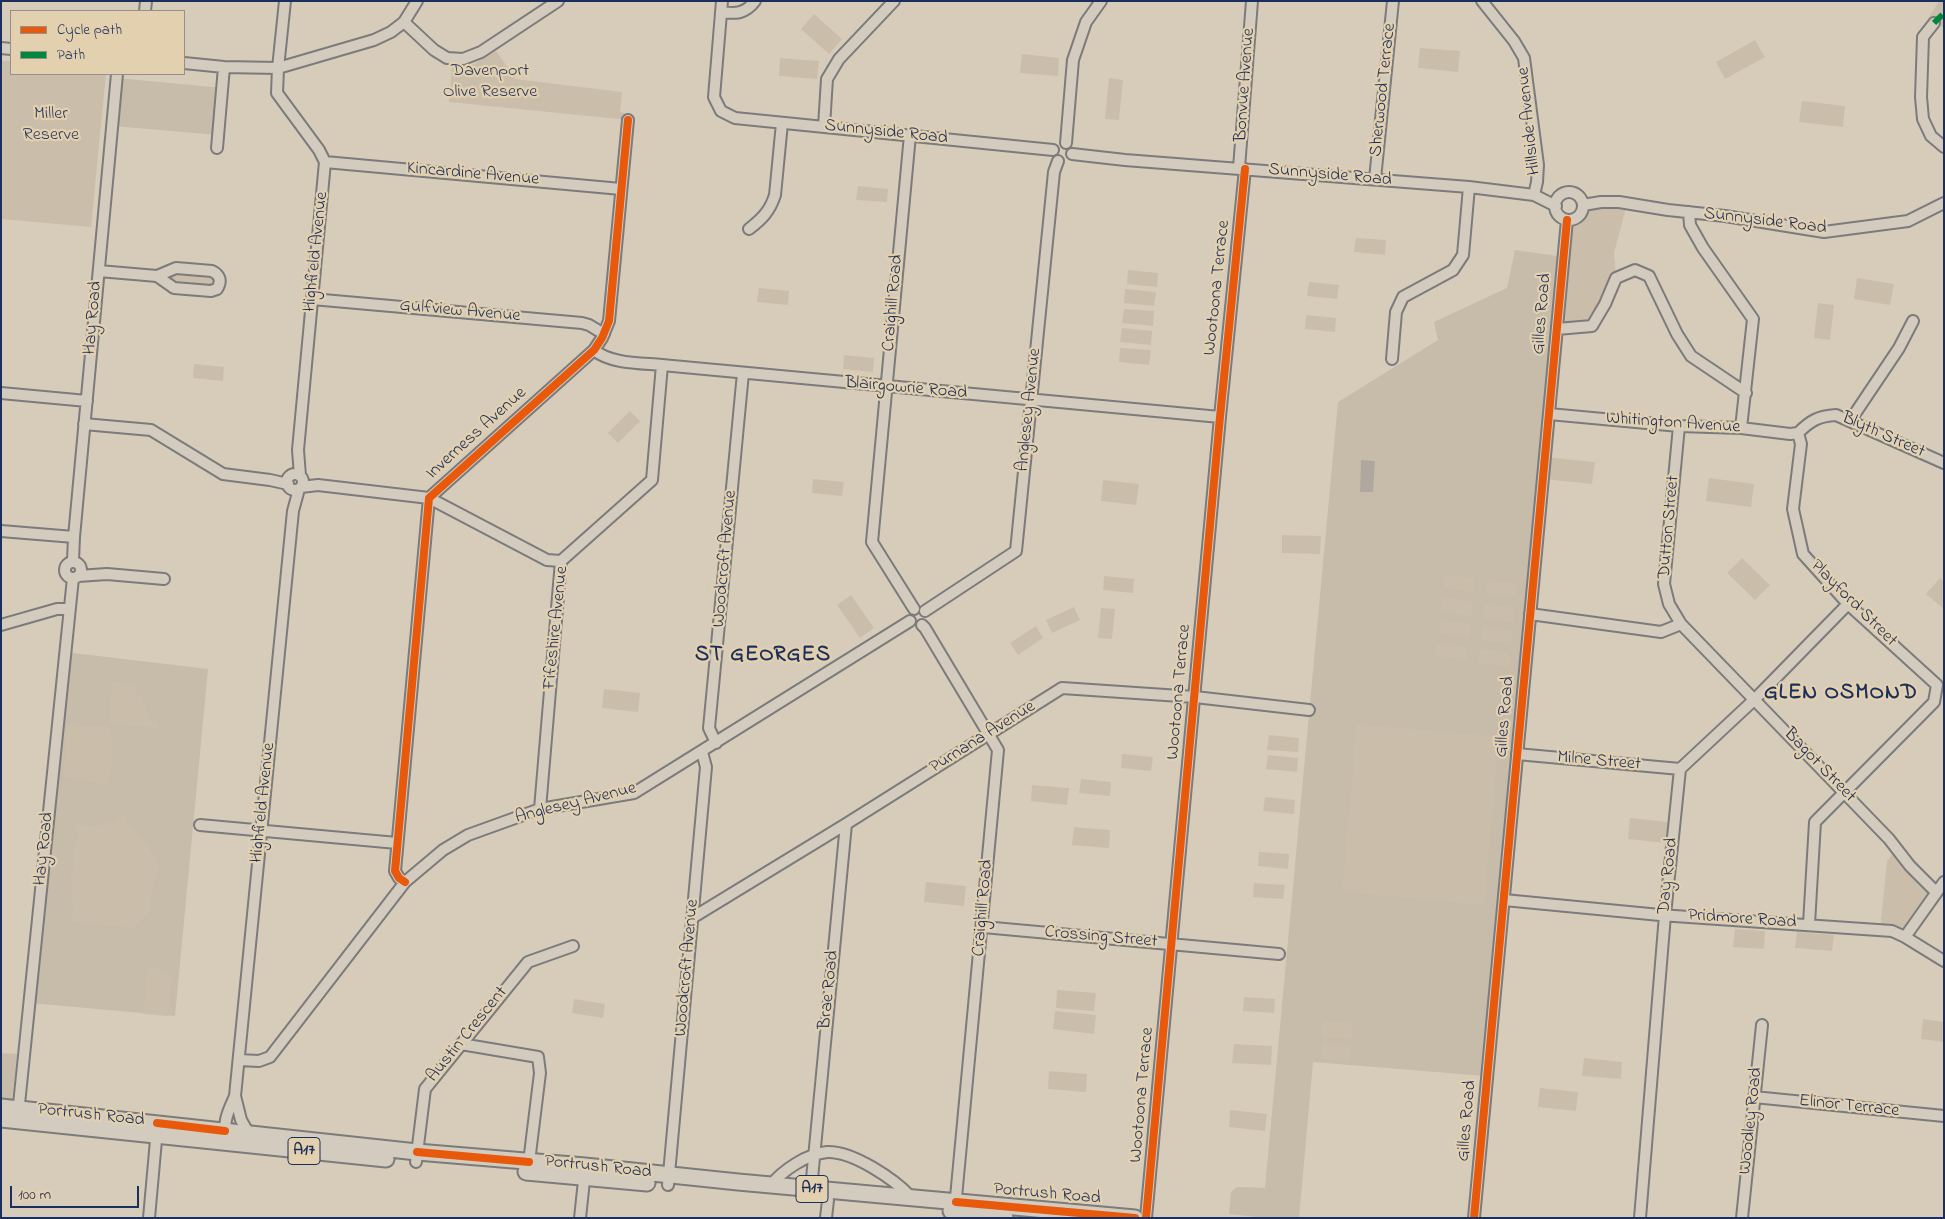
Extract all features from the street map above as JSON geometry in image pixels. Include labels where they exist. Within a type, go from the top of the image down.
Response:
[{"type":"highway","name":"Portrush Road","points":[[1,1107],[18,1115]]},
{"type":"highway","name":"Portrush Road","points":[[1,1119],[18,1115],[157,1128],[417,1157],[668,1180],[828,1200],[1136,1218]]},
{"type":"highway","name":"Portrush Road","points":[[227,1137],[249,1134],[417,1157],[529,1162],[585,1172]]},
{"type":"highway","name":"Portrush Road","points":[[668,1180],[771,1185],[911,1197],[1004,1218]]},
{"type":"street","points":[[285,1],[277,94],[319,150],[325,162]]},
{"type":"street","points":[[185,63],[224,67],[278,68],[374,40],[391,32],[404,22],[417,1]]},
{"type":"street","points":[[404,22],[440,54],[447,58],[463,59],[481,52],[558,1]]},
{"type":"street","points":[[722,1],[721,12],[742,13],[748,10],[755,1]]},
{"type":"street","points":[[824,126],[827,80],[839,60],[894,1]]},
{"type":"street","points":[[1066,143],[1073,60],[1086,22],[1102,1]]},
{"type":"street","name":"Bonvue Avenue","points":[[1242,169],[1252,1]]},
{"type":"street","name":"Sherwood Terrace","points":[[1375,179],[1393,1]]},
{"type":"street","name":"Hillside Avenue","points":[[1482,1],[1514,41],[1524,58],[1538,165],[1534,195]]},
{"type":"street","name":"Sunnyside Road","points":[[721,12],[714,97],[720,111],[735,118],[1053,150]]},
{"type":"street","points":[[1934,23],[1923,37],[1921,97],[1923,119],[1931,136],[1944,146]]},
{"type":"street","points":[[217,148],[224,67]]},
{"type":"street","name":"Hay Road","points":[[76,563],[74,537],[118,75]]},
{"type":"street","name":"Inverness Avenue","points":[[405,882],[399,878],[395,871],[429,498],[594,350],[604,334],[609,321],[628,120]]},
{"type":"street","points":[[748,229],[762,219],[771,206],[775,195],[782,123]]},
{"type":"street","name":"Craighill Road","points":[[910,135],[872,542],[914,609]]},
{"type":"street","points":[[1066,143],[1071,145],[1072,154],[1069,158],[1058,161],[1053,158],[1053,150],[1060,144],[1066,143]]},
{"type":"street","name":"Sunnyside Road","points":[[1072,154],[1469,188],[1534,195],[1556,206]]},
{"type":"street","name":"Anglesey Avenue","points":[[925,612],[1016,551],[1054,172],[1058,161]]},
{"type":"street","name":"Kincardine Avenue","points":[[325,162],[620,189]]},
{"type":"street","name":"Highfield Avenue","points":[[227,1137],[226,1116],[235,1096],[239,1060],[325,162]]},
{"type":"street","name":"Wootoona Terrace","points":[[1146,1218],[1242,169]]},
{"type":"street","points":[[1392,359],[1396,312],[1403,297],[1453,270],[1462,255],[1469,188]]},
{"type":"street","points":[[1570,192],[1580,198],[1583,205],[1579,216],[1573,220],[1567,220],[1558,214],[1556,206],[1559,197],[1570,192]]},
{"type":"street","points":[[1566,238],[1583,216],[1601,202]]},
{"type":"street","name":"Sunnyside Road","points":[[1583,205],[1619,202],[1824,232],[1908,220],[1944,203]]},
{"type":"street","points":[[1689,212],[1690,225],[1703,248],[1753,318],[1741,428]]},
{"type":"street","name":"Gilles Road","points":[[1474,1218],[1567,220]]},
{"type":"street","points":[[99,270],[157,276],[176,268],[212,271],[220,279],[220,284],[217,289],[210,292],[174,288],[157,276]]},
{"type":"street","points":[[1557,329],[1592,326],[1605,304],[1616,278],[1635,270],[1649,276],[1677,334],[1691,356],[1746,393]]},
{"type":"street","name":"Gulfview Avenue","points":[[312,299],[582,323],[589,324],[604,334]]},
{"type":"street","points":[[1850,421],[1899,348],[1913,321]]},
{"type":"street","name":"Blairgowrie Road","points":[[594,350],[602,356],[612,359],[662,365],[1220,417]]},
{"type":"street","name":"Fifeshire Avenue","points":[[540,809],[561,561],[652,480],[662,365]]},
{"type":"street","name":"Woodcroft Avenue","points":[[716,743],[709,728],[743,373]]},
{"type":"street","points":[[1,393],[86,400]]},
{"type":"street","name":"Whitington Avenue","points":[[1549,414],[1679,426],[1741,428],[1790,434],[1798,433]]},
{"type":"street","name":"Blyth Street","points":[[1798,433],[1810,422],[1821,416],[1836,415],[1944,463]]},
{"type":"street","points":[[84,424],[151,430],[216,471],[231,476],[429,498],[546,560],[561,561]]},
{"type":"street","name":"Dutton Street","points":[[1679,426],[1664,584],[1669,604],[1681,624]]},
{"type":"street","name":"Playford Street","points":[[1798,433],[1801,444],[1794,509],[1803,554],[1848,604],[1937,686],[1934,702],[1845,793]]},
{"type":"street","points":[[1,531],[74,537]]},
{"type":"street","points":[[107,574],[76,563],[68,563],[65,568],[68,576],[75,577],[107,574],[164,579]]},
{"type":"street","points":[[75,577],[81,570],[76,563]]},
{"type":"street","name":"Hay Road","points":[[18,1115],[69,609],[75,577]]},
{"type":"street","points":[[1680,769],[1755,699],[1848,604]]},
{"type":"street","points":[[920,608],[925,612],[927,619],[922,625],[914,625],[910,621],[909,616],[914,609],[920,608]]},
{"type":"street","points":[[1,625],[57,609],[69,609]]},
{"type":"street","points":[[1530,614],[1661,632],[1681,624]]},
{"type":"street","name":"Anglesey Avenue","points":[[239,1060],[259,1061],[270,1057],[405,882],[443,850],[468,835],[540,809],[634,793],[910,621]]},
{"type":"street","name":"Bagot Street","points":[[1681,624],[1889,839],[1910,866],[1936,892]]},
{"type":"street","name":"Craighill Road","points":[[922,625],[926,628],[998,750],[956,1207]]},
{"type":"street","name":"Purnana Avenue","points":[[692,918],[1062,688],[1195,697],[1309,710]]},
{"type":"street","name":"Woodcroft Avenue","points":[[668,1180],[706,767],[702,752]]},
{"type":"street","name":"Milne Street","points":[[1517,754],[1680,769]]},
{"type":"street","name":"Day Road","points":[[1640,1218],[1665,915],[1680,769]]},
{"type":"street","points":[[1809,924],[1815,822],[1845,793]]},
{"type":"street","name":"Brae Road","points":[[811,1188],[846,824]]},
{"type":"street","points":[[200,825],[397,843]]},
{"type":"street","points":[[1905,937],[1944,882]]},
{"type":"street","name":"Pridmore Road","points":[[1504,900],[1665,915],[1892,931],[1944,961]]},
{"type":"street","name":"Crossing Street","points":[[982,927],[1279,954]]},
{"type":"street","name":"Austin Crescent","points":[[417,1157],[425,1089],[528,962],[573,946]]},
{"type":"street","name":"Woodley Road","points":[[1742,1218],[1762,1025]]},
{"type":"street","points":[[461,1044],[538,1057],[540,1073],[529,1162]]},
{"type":"street","name":"Highfield Avenue","points":[[235,1096],[241,1120],[249,1134]]},
{"type":"street","name":"Elinor Terrace","points":[[1754,1097],[1944,1116]]},
{"type":"street","points":[[149,1218],[157,1128]]},
{"type":"street","points":[[771,1185],[779,1175],[800,1162],[814,1156],[833,1153],[852,1158],[880,1171],[894,1180],[911,1197]]},
{"type":"street","points":[[580,1218],[585,1172]]},
{"type":"street","points":[[826,1218],[828,1200]]},
{"type":"shaded area","points":[[117,78],[223,88],[218,135],[113,126]]},
{"type":"shaded area","points":[[1515,250],[1564,257],[1485,1076],[1313,1062],[1299,1218],[1267,1218],[1229,1214],[1231,1192],[1237,1187],[1265,1188],[1338,402],[1438,340],[1434,322],[1507,288]]},
{"type":"shaded area","points":[[1361,460],[1375,461],[1373,492],[1360,492]]},
{"type":"shaded area","points":[[65,652],[208,669],[175,1016],[30,1003]]},
{"type":"shaded area","points":[[1,1053],[17,1054],[12,1100],[1,1099]]},
{"type":"green space","points":[[1939,1],[1944,1],[1944,28],[1928,19]]},
{"type":"green space","points":[[814,14],[842,39],[829,54],[801,29]]},
{"type":"green space","points":[[1755,40],[1765,57],[1725,79],[1716,62]]},
{"type":"green space","points":[[1420,48],[1460,51],[1458,72],[1418,68]]},
{"type":"green space","name":"Davenport Olive Reserve","points":[[496,51],[516,79],[622,92],[620,112],[628,114],[628,120],[449,102],[452,66],[472,65]]},
{"type":"green space","points":[[1022,54],[1059,58],[1058,76],[1020,73]]},
{"type":"green space","points":[[780,58],[819,61],[817,79],[779,76]]},
{"type":"green space","name":"Miller Reserve","points":[[1,61],[10,61],[10,75],[106,75],[91,227],[1,219]]},
{"type":"green space","points":[[1109,78],[1123,80],[1119,120],[1105,119]]},
{"type":"green space","points":[[1802,101],[1845,106],[1843,127],[1799,122]]},
{"type":"green space","points":[[858,186],[888,189],[887,202],[856,200]]},
{"type":"green space","points":[[1627,204],[1614,253],[1616,278],[1592,326],[1557,329],[1567,220],[1578,216],[1583,205]]},
{"type":"green space","points":[[1356,238],[1386,240],[1385,255],[1354,252]]},
{"type":"green space","points":[[1128,270],[1158,273],[1157,287],[1127,284]]},
{"type":"green space","points":[[179,272],[213,275],[215,284],[213,287],[178,285],[169,278]]},
{"type":"green space","points":[[1857,278],[1894,284],[1890,305],[1854,299]]},
{"type":"green space","points":[[1309,282],[1339,285],[1337,299],[1307,296]]},
{"type":"green space","points":[[759,288],[789,291],[788,305],[757,302]]},
{"type":"green space","points":[[1125,289],[1156,292],[1154,306],[1124,303]]},
{"type":"green space","points":[[1818,303],[1834,305],[1830,340],[1814,338]]},
{"type":"green space","points":[[1124,309],[1154,311],[1153,326],[1122,323]]},
{"type":"green space","points":[[1306,315],[1336,318],[1335,332],[1305,329]]},
{"type":"green space","points":[[1122,328],[1152,331],[1151,345],[1120,342]]},
{"type":"green space","points":[[1120,348],[1151,350],[1149,365],[1119,362]]},
{"type":"green space","points":[[844,355],[874,358],[873,372],[843,369]]},
{"type":"green space","points":[[194,364],[224,367],[223,381],[193,378]]},
{"type":"green space","points":[[630,411],[640,421],[618,443],[608,433]]},
{"type":"green space","points":[[1545,457],[1595,462],[1592,484],[1543,479]]},
{"type":"green space","points":[[1709,478],[1754,484],[1751,507],[1706,501]]},
{"type":"green space","points":[[813,479],[844,482],[842,496],[812,493]]},
{"type":"green space","points":[[1103,480],[1139,484],[1136,505],[1101,501]]},
{"type":"green space","points":[[1282,535],[1321,536],[1320,554],[1282,553]]},
{"type":"green space","points":[[1742,558],[1770,585],[1755,600],[1727,573]]},
{"type":"green space","points":[[1445,575],[1475,578],[1473,592],[1443,588]]},
{"type":"green space","points":[[1104,576],[1134,579],[1133,593],[1103,590]]},
{"type":"green space","points":[[1940,578],[1944,582],[1944,609],[1926,594]]},
{"type":"green space","points":[[1487,580],[1517,583],[1515,597],[1485,594]]},
{"type":"green space","points":[[851,595],[874,628],[860,638],[837,605]]},
{"type":"green space","points":[[1443,597],[1473,602],[1471,616],[1441,611]]},
{"type":"green space","points":[[1485,604],[1515,608],[1513,622],[1483,618]]},
{"type":"green space","points":[[1074,607],[1080,620],[1052,633],[1046,620]]},
{"type":"green space","points":[[1101,608],[1115,609],[1112,639],[1098,638]]},
{"type":"green space","points":[[1441,620],[1471,624],[1469,638],[1439,634]]},
{"type":"green space","points":[[1036,626],[1043,638],[1018,655],[1010,643]]},
{"type":"green space","points":[[1483,626],[1513,631],[1511,644],[1481,640]]},
{"type":"green space","points":[[1437,642],[1468,647],[1466,660],[1435,656]]},
{"type":"green space","points":[[1480,649],[1510,653],[1508,667],[1478,663]]},
{"type":"green space","points":[[112,682],[136,685],[135,694],[139,694],[152,723],[158,723],[158,728],[116,724],[109,721]]},
{"type":"green space","points":[[604,689],[640,693],[638,712],[602,708]]},
{"type":"green space","points":[[68,724],[108,727],[113,748],[108,785],[63,777]]},
{"type":"green space","points":[[1357,724],[1499,737],[1484,905],[1342,892]]},
{"type":"green space","points":[[1269,735],[1299,738],[1298,752],[1267,750]]},
{"type":"green space","points":[[1122,754],[1153,757],[1151,771],[1121,768]]},
{"type":"green space","points":[[1268,755],[1298,758],[1297,772],[1266,769]]},
{"type":"green space","points":[[1081,779],[1111,782],[1110,796],[1079,793]]},
{"type":"green space","points":[[1032,785],[1069,788],[1067,805],[1031,801]]},
{"type":"green space","points":[[1265,797],[1295,800],[1294,814],[1263,811]]},
{"type":"green space","points":[[123,814],[130,827],[146,843],[158,867],[152,889],[150,913],[133,928],[70,922],[75,905],[71,897],[74,888],[70,876],[75,867],[72,855],[78,839],[75,823],[88,826],[106,824]]},
{"type":"green space","points":[[1630,818],[1668,822],[1666,843],[1628,839]]},
{"type":"green space","points":[[1074,827],[1110,830],[1109,848],[1072,845]]},
{"type":"green space","points":[[1897,849],[1936,892],[1905,937],[1880,930],[1887,861]]},
{"type":"green space","points":[[1259,852],[1289,854],[1288,869],[1258,866]]},
{"type":"green space","points":[[926,882],[966,886],[964,906],[924,902]]},
{"type":"green space","points":[[1254,883],[1285,885],[1283,899],[1253,897]]},
{"type":"green space","points":[[1735,929],[1765,931],[1764,949],[1733,947]]},
{"type":"green space","points":[[1797,932],[1834,935],[1832,951],[1795,948]]},
{"type":"green space","points":[[148,966],[170,973],[172,980],[168,1016],[143,1014]]},
{"type":"green space","points":[[1057,990],[1096,993],[1094,1011],[1056,1008]]},
{"type":"green space","points":[[1244,997],[1275,999],[1274,1013],[1243,1011]]},
{"type":"green space","points":[[574,999],[605,1004],[603,1018],[572,1013]]},
{"type":"green space","points":[[1055,1011],[1096,1015],[1094,1034],[1053,1029]]},
{"type":"green space","points":[[1923,1019],[1944,1022],[1944,1042],[1921,1039]]},
{"type":"green space","points":[[1323,1021],[1353,1023],[1352,1039],[1322,1037]]},
{"type":"green space","points":[[1322,1043],[1351,1045],[1350,1061],[1321,1059]]},
{"type":"green space","points":[[1234,1044],[1272,1046],[1271,1065],[1232,1063]]},
{"type":"green space","points":[[1584,1058],[1622,1062],[1621,1079],[1582,1076]]},
{"type":"green space","points":[[1049,1071],[1087,1074],[1086,1092],[1048,1089]]},
{"type":"green space","points":[[1540,1088],[1578,1092],[1576,1111],[1538,1107]]},
{"type":"green space","points":[[1230,1110],[1267,1114],[1265,1131],[1229,1127]]},
{"type":"marked path","points":[[1934,23],[1944,13]]},
{"type":"cycle path","points":[[405,882],[399,878],[395,871],[429,498],[594,350],[602,338],[609,321],[628,120]]},
{"type":"cycle path","points":[[1146,1218],[1220,417],[1245,169]]},
{"type":"cycle path","points":[[1474,1218],[1567,220]]},
{"type":"cycle path","points":[[157,1123],[225,1131]]},
{"type":"cycle path","points":[[417,1152],[529,1162]]},
{"type":"cycle path","points":[[956,1202],[1135,1218]]},
{"type":"district","name":"ST GEORGES","points":[[763,656]]},
{"type":"district","name":"GLEN OSMOND","points":[[1841,694]]}]
